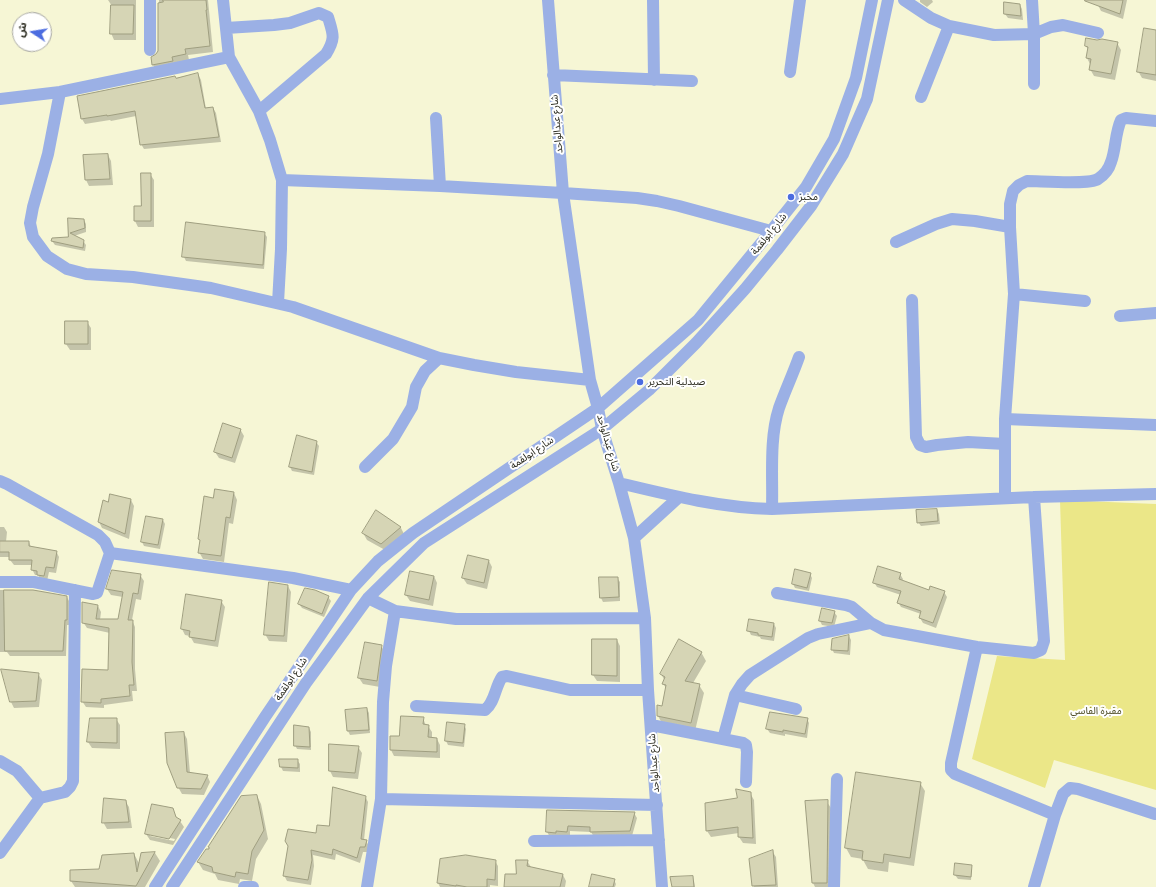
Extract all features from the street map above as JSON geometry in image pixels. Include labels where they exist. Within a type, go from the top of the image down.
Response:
[{"type":"street","points":[[150,0],[150,50]]},
{"type":"street","points":[[223,0],[229,58],[259,111],[270,140],[282,180],[281,249],[278,303]]},
{"type":"street","name":"شارع عبدالواحد","points":[[548,0],[563,193],[590,380],[602,429],[634,538],[645,618],[648,690],[662,887]]},
{"type":"street","points":[[653,0],[654,80]]},
{"type":"street","points":[[790,72],[800,0]]},
{"type":"street","name":"شارع ابولقمة","points":[[155,887],[350,590],[378,561],[413,533],[598,408],[698,320],[772,232],[806,187],[834,139],[856,78],[872,0]]},
{"type":"street","name":"شارع ابولقمة","points":[[172,887],[306,683],[368,598],[424,543],[602,429],[649,390],[696,343],[745,289],[777,250],[810,206],[844,154],[867,99],[888,0]]},
{"type":"street","points":[[904,0],[931,18],[949,26],[994,35],[1034,34],[1051,26],[1063,25],[1098,33]]},
{"type":"street","points":[[1032,0],[1034,84]]},
{"type":"street","points":[[226,28],[290,23],[319,14],[328,17],[333,37],[326,54],[259,111]]},
{"type":"street","points":[[921,97],[949,26]]},
{"type":"street","points":[[0,100],[60,92],[229,58]]},
{"type":"street","points":[[553,75],[692,81]]},
{"type":"street","points":[[60,92],[48,154],[30,223],[33,237],[47,256],[67,269],[86,274],[133,277],[211,288],[278,303],[439,358],[516,372],[590,380]]},
{"type":"street","points":[[436,118],[440,186]]},
{"type":"street","points":[[1005,498],[1005,419],[1014,294],[1010,227],[1010,204],[1013,191],[1018,185],[1027,181],[1087,182],[1098,179],[1106,172],[1112,161],[1120,120],[1126,118],[1156,121]]},
{"type":"street","points":[[282,180],[440,186],[563,193],[657,201],[772,232]]},
{"type":"street","points":[[896,242],[936,224],[952,219],[1010,227]]},
{"type":"street","points":[[1014,294],[1085,301]]},
{"type":"street","points":[[912,300],[916,437],[920,446],[926,447],[968,442],[1004,444]]},
{"type":"street","points":[[1120,316],[1156,313]]},
{"type":"street","points":[[772,509],[773,442],[775,426],[779,409],[799,357]]},
{"type":"street","points":[[366,467],[393,439],[412,407],[416,387],[425,371],[439,358]]},
{"type":"street","points":[[1005,419],[1156,425]]},
{"type":"street","points":[[0,482],[7,484],[98,535],[105,542],[110,553],[97,593],[93,594],[34,582],[0,582]]},
{"type":"street","points":[[619,483],[680,497],[752,509],[1005,498],[1156,494]]},
{"type":"street","points":[[634,538],[680,497]]},
{"type":"street","points":[[777,593],[852,607],[871,623],[884,630],[977,647],[1034,653],[1041,650],[1044,641],[1034,497]]},
{"type":"street","points":[[110,553],[293,578],[350,590]]},
{"type":"street","points":[[0,853],[40,798],[65,792],[73,781],[75,590]]},
{"type":"street","points":[[368,598],[395,611],[456,619],[645,618]]},
{"type":"street","points":[[367,887],[381,799],[383,702],[386,666],[395,611]]},
{"type":"street","points":[[724,739],[735,695],[750,675],[808,638],[818,634],[871,623]]},
{"type":"street","points":[[977,647],[951,763],[951,770],[955,774],[1054,815]]},
{"type":"street","points":[[416,706],[485,710],[489,706],[498,681],[502,677],[507,676],[570,690],[648,690]]},
{"type":"street","points":[[735,695],[796,709]]},
{"type":"street","points":[[651,725],[743,743],[746,745],[747,752],[746,782]]},
{"type":"street","points":[[0,761],[17,771],[40,798]]},
{"type":"street","points":[[834,887],[837,779]]},
{"type":"street","points":[[1034,887],[1054,815],[1063,794],[1070,788],[1078,789],[1155,814]]},
{"type":"street","points":[[381,799],[657,805]]},
{"type":"street","points":[[534,841],[659,840]]},
{"type":"street","points":[[244,887],[253,887]]},
{"type":"green space","name":"مقبرة الفاسي","points":[[1060,500],[1156,504],[1156,790],[1054,760],[1045,788],[972,759],[997,656],[1065,660]]},
{"type":"building","points":[[163,0],[206,0],[210,46],[185,49],[186,54],[172,57],[173,61],[152,65],[151,57],[158,51],[158,3],[163,2]]},
{"type":"building","points":[[1085,0],[1123,0],[1120,14]]},
{"type":"building","points":[[1004,2],[1020,4],[1021,16],[1004,14]]},
{"type":"building","points":[[111,5],[134,5],[133,34],[110,34]]},
{"type":"building","points":[[1144,28],[1156,30],[1156,75],[1137,72]]},
{"type":"building","points":[[1086,38],[1118,42],[1111,74],[1089,70],[1091,59],[1086,58],[1088,47],[1085,46]]},
{"type":"building","points":[[198,73],[205,108],[213,107],[219,137],[140,145],[135,111],[81,119],[77,96],[175,76],[176,78]]},
{"type":"building","points":[[108,154],[110,179],[85,180],[83,155]]},
{"type":"building","points":[[141,173],[151,173],[151,221],[134,221],[134,206],[141,206]]},
{"type":"building","points":[[68,218],[84,219],[85,228],[70,233],[84,240],[83,248],[51,241],[52,238],[68,237]]},
{"type":"building","points":[[186,222],[265,232],[263,265],[182,257]]},
{"type":"building","points":[[65,321],[88,321],[88,344],[65,344]]},
{"type":"building","points":[[223,423],[241,429],[232,458],[214,452]]},
{"type":"building","points":[[297,435],[317,441],[312,472],[289,467]]},
{"type":"building","points":[[215,489],[234,492],[230,518],[226,517],[221,556],[198,553],[200,540],[198,539],[204,496],[213,498]]},
{"type":"building","points":[[110,494],[131,499],[125,534],[98,522],[103,500],[108,502]]},
{"type":"building","points":[[937,509],[938,521],[917,523],[916,510]]},
{"type":"building","points":[[376,510],[401,527],[381,544],[362,533]]},
{"type":"building","points":[[146,516],[163,519],[158,545],[141,542]]},
{"type":"building","points":[[0,541],[29,541],[29,546],[57,551],[54,568],[46,567],[44,576],[37,575],[37,571],[31,570],[32,560],[9,560],[9,552],[0,552]]},
{"type":"building","points":[[468,555],[489,560],[484,583],[462,578]]},
{"type":"building","points":[[878,566],[901,573],[899,579],[929,590],[930,586],[945,591],[933,623],[919,618],[921,611],[897,603],[901,591],[873,583]]},
{"type":"building","points":[[795,569],[811,573],[807,588],[792,584]]},
{"type":"building","points":[[112,570],[141,574],[138,594],[133,593],[128,620],[133,620],[132,662],[134,685],[129,685],[130,696],[101,699],[101,703],[81,702],[82,669],[108,670],[109,628],[82,623],[82,602],[98,605],[96,619],[118,619],[123,592],[106,589]]},
{"type":"building","points":[[410,571],[434,576],[429,600],[405,595]]},
{"type":"building","points":[[599,577],[618,577],[619,597],[600,598]]},
{"type":"building","points":[[269,582],[288,585],[284,636],[264,635]]},
{"type":"building","points":[[305,588],[315,590],[329,596],[322,614],[298,604]]},
{"type":"building","points":[[4,590],[33,590],[67,596],[67,620],[65,620],[63,651],[5,651]]},
{"type":"building","points":[[186,594],[222,600],[215,641],[189,637],[190,631],[181,629]]},
{"type":"building","points":[[822,608],[835,611],[832,623],[819,621]]},
{"type":"building","points":[[749,619],[774,623],[772,637],[758,635],[758,633],[747,631]]},
{"type":"building","points":[[849,635],[848,651],[831,650],[832,639]]},
{"type":"building","points":[[592,639],[617,639],[617,676],[592,675]]},
{"type":"building","points":[[679,639],[702,652],[685,681],[700,684],[691,723],[657,716],[657,705],[662,706],[666,685],[662,684],[665,677],[660,674]]},
{"type":"building","points":[[365,642],[382,645],[377,681],[358,678]]},
{"type":"building","points":[[1,669],[39,673],[36,701],[10,702]]},
{"type":"building","points":[[367,708],[369,730],[347,731],[345,710]]},
{"type":"building","points":[[770,712],[808,718],[805,734],[766,729]]},
{"type":"building","points":[[401,716],[424,717],[423,724],[429,725],[428,737],[437,738],[437,752],[390,750],[390,736],[399,736]]},
{"type":"building","points":[[90,718],[117,718],[117,743],[87,742]]},
{"type":"building","points":[[447,722],[465,724],[463,743],[445,741]]},
{"type":"building","points":[[294,725],[309,727],[310,747],[294,746]]},
{"type":"building","points":[[184,732],[187,772],[208,775],[201,789],[177,788],[167,763],[165,733]]},
{"type":"building","points":[[329,744],[359,746],[355,773],[329,771]]},
{"type":"building","points":[[279,759],[298,759],[298,768],[280,767]]},
{"type":"building","points":[[856,772],[921,782],[910,858],[884,854],[883,863],[862,860],[863,851],[845,848]]},
{"type":"building","points":[[333,787],[366,796],[361,839],[367,840],[365,847],[360,847],[357,858],[333,849],[332,855],[311,850],[312,860],[308,880],[283,876],[288,846],[285,841],[288,829],[316,833],[317,825],[329,826]]},
{"type":"building","points":[[736,789],[751,792],[753,838],[738,837],[738,827],[706,831],[705,803],[737,798]]},
{"type":"building","points":[[257,795],[264,830],[252,851],[248,874],[236,872],[235,877],[213,872],[212,867],[197,862],[206,849],[209,849],[208,847],[241,796]]},
{"type":"building","points":[[104,798],[126,800],[129,822],[102,823]]},
{"type":"building","points":[[828,800],[827,883],[812,883],[805,801]]},
{"type":"building","points":[[152,804],[173,808],[176,817],[181,820],[169,839],[145,834]]},
{"type":"building","points":[[547,810],[635,812],[630,831],[590,832],[590,827],[568,826],[567,832],[556,831],[556,833],[546,832]]},
{"type":"building","points":[[773,850],[776,885],[752,886],[749,859]]},
{"type":"building","points":[[155,852],[136,886],[70,881],[70,870],[99,869],[102,855],[134,853],[137,872],[141,853]]},
{"type":"building","points":[[466,855],[496,860],[495,880],[487,879],[487,887],[467,887],[437,883],[440,859]]},
{"type":"building","points":[[516,860],[528,860],[527,866],[563,874],[560,887],[504,887],[505,874],[516,874]]},
{"type":"building","points":[[955,863],[972,865],[971,877],[954,875]]},
{"type":"building","points":[[592,874],[615,879],[613,887],[589,887]]},
{"type":"building","points":[[693,876],[694,887],[672,887],[670,877]]},
{"type":"place","name":"مخبز","points":[[791,197]]},
{"type":"place","name":"صيدلية التحرير","points":[[640,382]]}]
